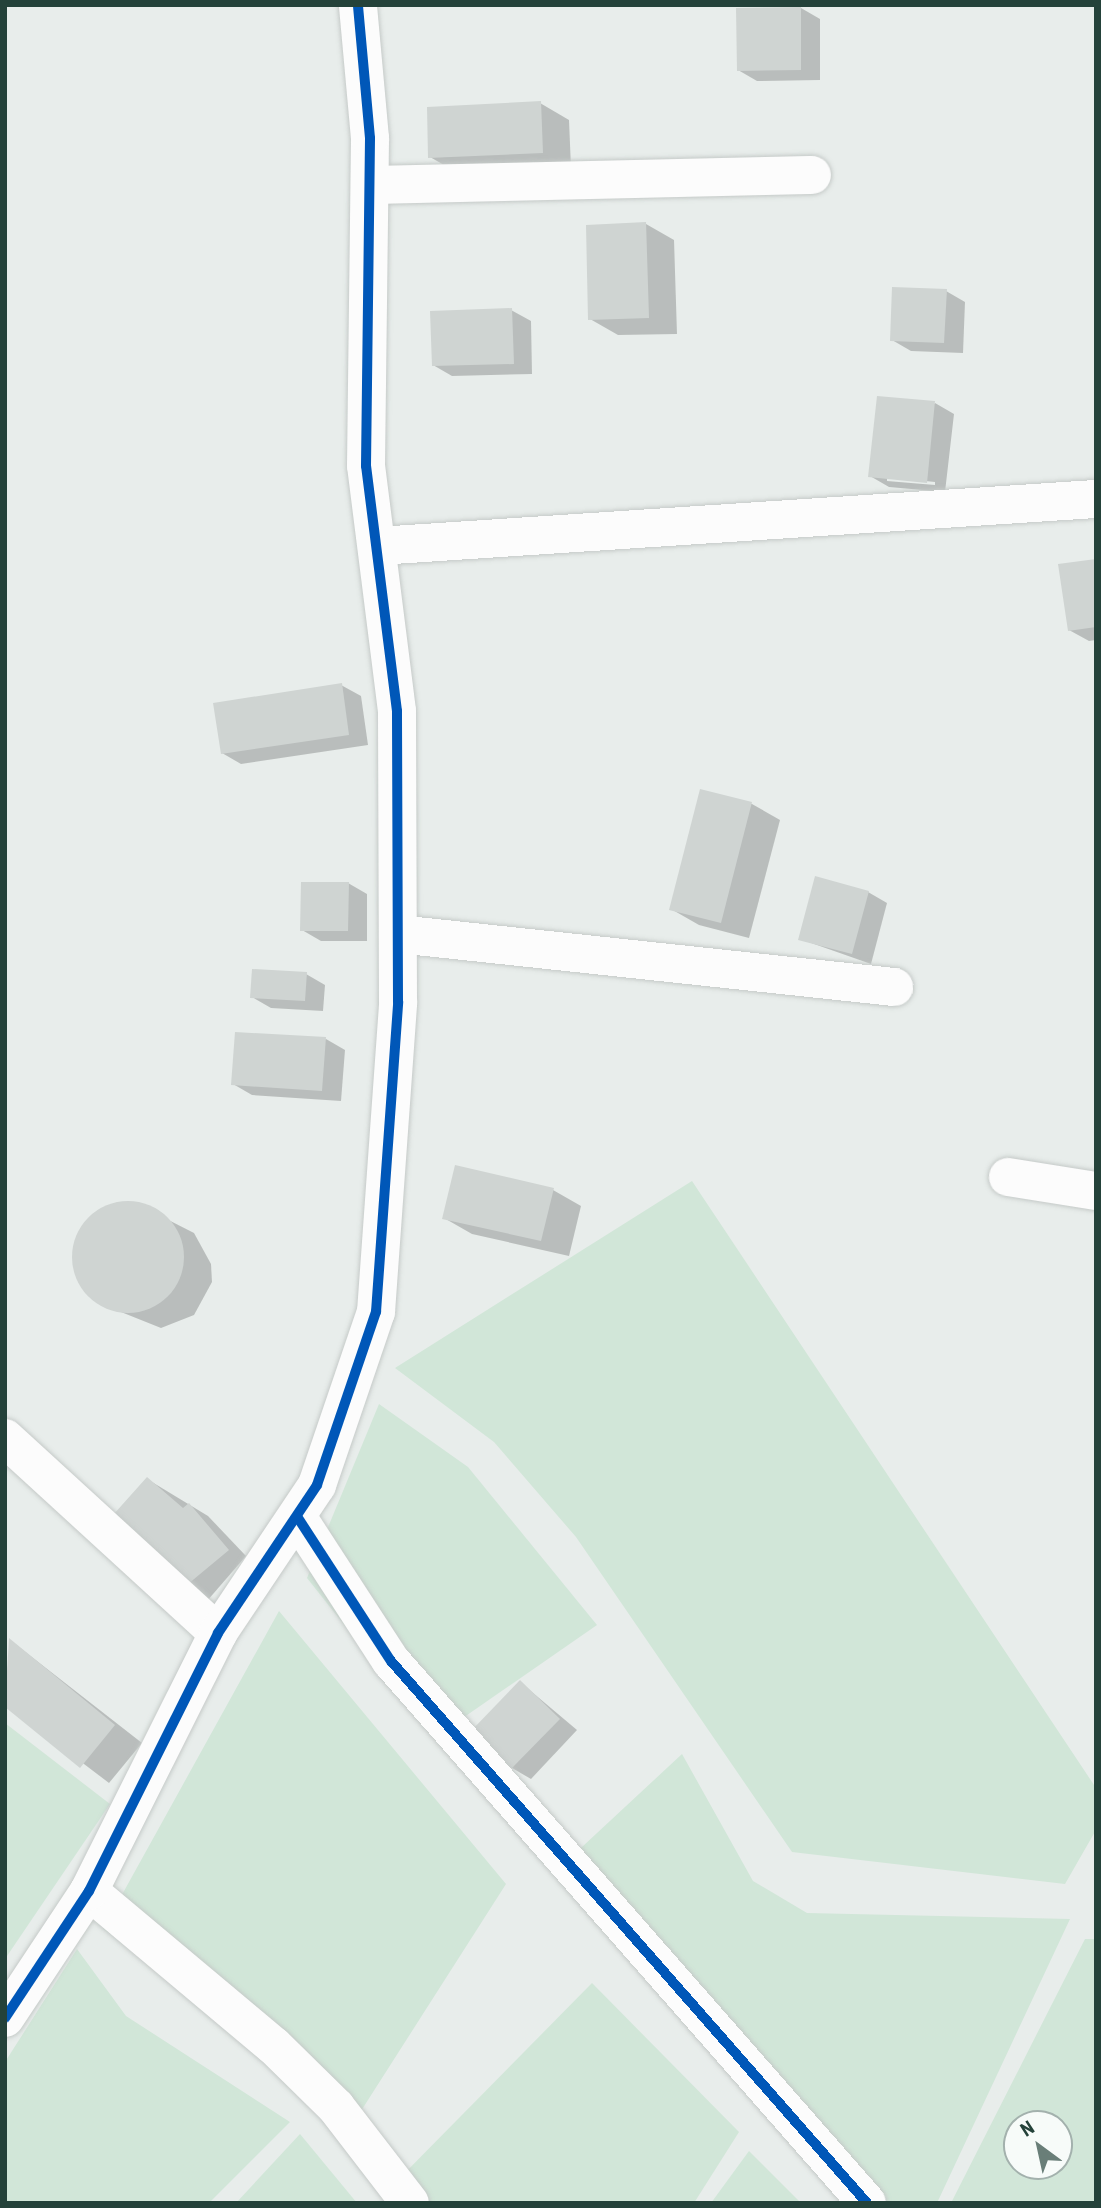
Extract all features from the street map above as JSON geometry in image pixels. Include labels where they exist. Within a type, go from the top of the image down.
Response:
[{"type":"street","points":[[5,2018],[89,1891],[218,1633],[298,1518],[317,1485],[376,1312],[398,934],[397,711],[366,466],[370,185],[358,5]]},
{"type":"street","points":[[370,185],[812,175]]},
{"type":"street","points":[[378,546],[1096,499]]},
{"type":"street","points":[[398,934],[894,987]]},
{"type":"street","points":[[1008,1177],[1096,1191]]},
{"type":"street","points":[[5,1438],[218,1633]]},
{"type":"street","points":[[298,1518],[391,1661],[867,2203]]},
{"type":"street","points":[[89,1891],[274,2046],[336,2107],[411,2203]]},
{"type":"green space","points":[[692,1181],[1096,1788],[1096,1830],[1065,1884],[792,1852],[576,1537],[494,1442],[395,1368]]},
{"type":"green space","points":[[379,1404],[468,1467],[597,1625],[434,1738],[307,1578]]},
{"type":"green space","points":[[279,1611],[506,1884],[352,2125],[259,2037],[103,1929]]},
{"type":"green space","points":[[5,1723],[110,1804],[5,1959]]},
{"type":"green space","points":[[682,1754],[753,1881],[807,1913],[1070,1919],[937,2203],[857,2203],[554,1873]]},
{"type":"green space","points":[[1085,1939],[1096,1939],[1096,2203],[951,2203]]},
{"type":"green space","points":[[77,1949],[126,2016],[290,2122],[209,2203],[5,2203],[5,2062]]},
{"type":"green space","points":[[592,1983],[739,2132],[694,2203],[401,2203],[389,2189]]},
{"type":"green space","points":[[300,2134],[357,2203],[236,2203]]},
{"type":"green space","points":[[749,2151],[801,2203],[711,2203]]},
{"type":"building","points":[[801,7],[801,70],[737,71],[736,8]]},
{"type":"building","points":[[541,101],[543,153],[428,158],[427,107]]},
{"type":"building","points":[[646,222],[649,318],[588,320],[586,225]]},
{"type":"building","points":[[892,287],[947,289],[944,343],[890,341]]},
{"type":"building","points":[[512,308],[514,364],[432,366],[430,311]]},
{"type":"building","points":[[877,396],[935,401],[927,483],[868,477]]},
{"type":"building","points":[[1096,559],[1096,627],[1068,631],[1058,564]]},
{"type":"building","points":[[342,683],[349,735],[221,754],[213,703]]},
{"type":"building","points":[[700,789],[752,802],[721,923],[669,910]]},
{"type":"building","points":[[815,876],[869,891],[852,954],[798,940]]},
{"type":"building","points":[[301,882],[349,882],[348,931],[300,931]]},
{"type":"building","points":[[252,969],[307,972],[305,1001],[250,998]]},
{"type":"building","points":[[235,1032],[326,1037],[322,1091],[231,1085]]},
{"type":"building","points":[[455,1165],[554,1188],[541,1241],[442,1219]]},
{"type":"building","points":[[128,1201],[150,1205],[168,1217],[180,1235],[184,1257],[180,1279],[168,1297],[150,1309],[128,1313],[106,1309],[88,1297],[76,1279],[72,1257],[76,1235],[88,1217],[106,1205]]},
{"type":"building","points":[[147,1477],[183,1508],[189,1503],[229,1550],[176,1594],[105,1524]]},
{"type":"building","points":[[9,1638],[115,1725],[80,1768],[5,1707]]},
{"type":"building","points":[[520,1680],[560,1719],[511,1769],[471,1731]]},
{"type":"cycle path","points":[[5,2018],[89,1891],[218,1633],[317,1485],[376,1312],[398,1002],[397,711],[366,466],[370,138],[358,5]]},
{"type":"cycle path","points":[[298,1518],[391,1661],[867,2203]]}]
